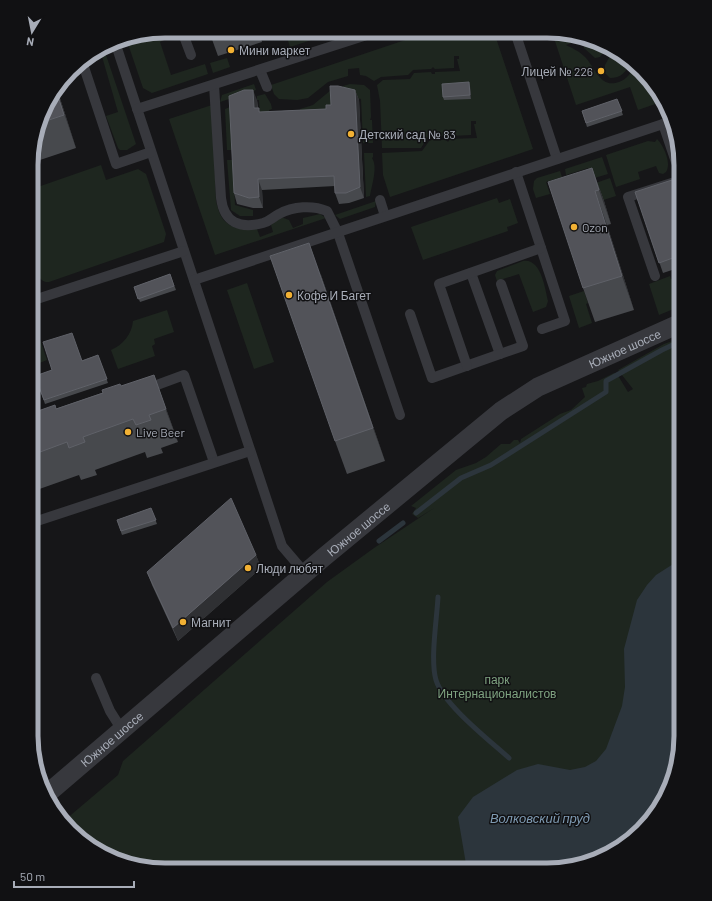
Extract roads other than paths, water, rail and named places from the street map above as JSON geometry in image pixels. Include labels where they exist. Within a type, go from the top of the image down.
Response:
[{"type":"street","name":"Южное шоссе","points":[[51,791],[407,487],[507,407],[538,387],[674,326]]},
{"type":"lane","points":[[185,38],[191,55]]},
{"type":"lane","points":[[137,109],[358,38]]},
{"type":"lane","points":[[517,38],[557,159]]},
{"type":"lane","points":[[117,48],[282,546],[305,573]]},
{"type":"lane","points":[[84,68],[116,164],[151,152]]},
{"type":"lane","points":[[260,70],[267,86]]},
{"type":"lane","points":[[214,85],[221,198],[224,214],[230,220],[238,224],[250,225],[272,220],[280,213],[293,209],[314,206],[327,211],[338,233],[400,415]]},
{"type":"lane","points":[[194,280],[666,123],[673,148]]},
{"type":"lane","points":[[516,172],[565,321],[542,330]]},
{"type":"lane","points":[[655,276],[628,197],[674,181]]},
{"type":"lane","points":[[380,200],[386,216]]},
{"type":"lane","points":[[467,366],[439,284],[541,248]]},
{"type":"lane","points":[[38,298],[184,251]]},
{"type":"lane","points":[[471,273],[500,354]]},
{"type":"lane","points":[[410,314],[432,378],[523,346],[501,284]]},
{"type":"lane","points":[[139,391],[184,375],[214,462]]},
{"type":"lane","points":[[38,521],[250,451]]},
{"type":"lane","points":[[96,678],[110,711],[122,730]]},
{"type":"water","name":"Волковский пруд","points":[[674,563],[674,744],[670,769],[657,799],[648,813],[637,826],[610,846],[588,856],[572,861],[555,863],[466,863],[458,817],[473,797],[517,770],[538,764],[570,770],[585,767],[596,761],[606,749],[622,706],[625,687],[624,649],[637,600],[656,575]]},
{"type":"waterway","points":[[416,513],[461,478],[491,465],[606,392],[606,381],[674,344]]},
{"type":"waterway","points":[[379,541],[403,523]]},
{"type":"waterway","points":[[438,597],[434,672],[440,690],[479,732],[509,758]]},
{"type":"place","name":"Мини маркет","points":[[231,50]]},
{"type":"place","name":"Лицей № 226","points":[[601,71]]},
{"type":"place","name":"Детский сад № 83","points":[[351,134]]},
{"type":"place","name":"Ozon","points":[[574,227]]},
{"type":"place","name":"Кофе И Багет","points":[[289,295]]},
{"type":"place","name":"Live Beer","points":[[128,432]]},
{"type":"place","name":"Люди любят","points":[[248,568]]},
{"type":"place","name":"Магнит","points":[[183,622]]},
{"type":"park label","name":"парк Интернационалистов","points":[[497,686]]}]
